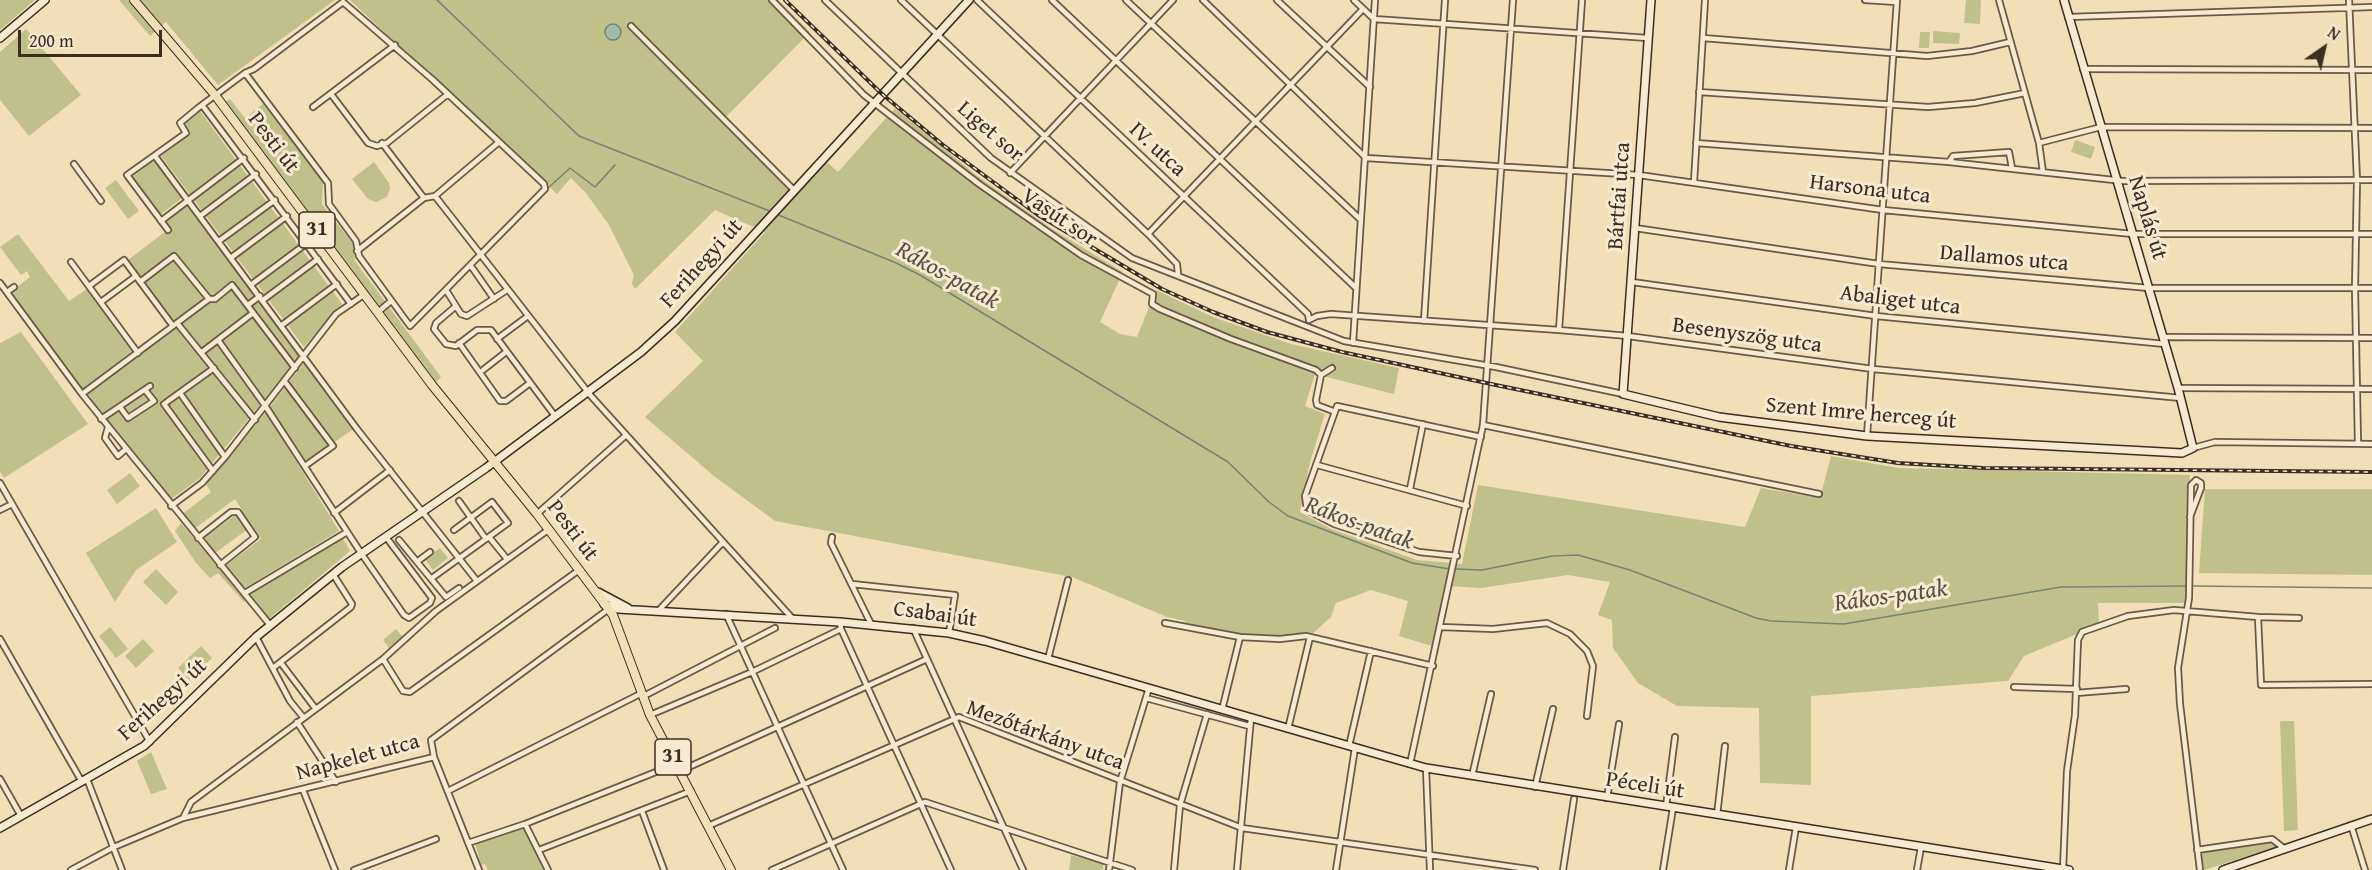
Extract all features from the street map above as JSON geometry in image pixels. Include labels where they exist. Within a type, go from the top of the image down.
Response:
[{"type":"main road","points":[[0,38],[45,0]]},
{"type":"main road","name":"Pesti út","points":[[134,0],[215,95],[432,385],[537,514],[576,573],[591,586],[610,610],[650,715],[731,870]]},
{"type":"main road","name":"Ferihegyi út","points":[[0,828],[150,742],[256,637],[333,574],[495,462],[661,335],[900,72],[969,0]]},
{"type":"main road","name":"Bártfai utca","points":[[1623,394],[1651,0]]},
{"type":"main road","name":"Naplás út","points":[[2064,0],[2181,398],[2193,448]]},
{"type":"main road","name":"Szent Imre herceg út","points":[[1623,394],[1719,417],[1867,436],[2154,453],[2182,453],[2193,448]]},
{"type":"main road","name":"Csabai út","points":[[591,586],[610,600],[633,610]]},
{"type":"main road","name":"Csabai út","points":[[610,610],[658,610],[792,618],[841,625],[871,624],[949,633],[1048,659],[1222,710]]},
{"type":"main road","name":"Péceli út","points":[[1222,710],[1250,722],[1288,729],[1426,768],[2065,870]]},
{"type":"main road","points":[[2223,870],[2372,819]]},
{"type":"street","name":"Vasút sor","points":[[772,0],[874,103],[979,184],[1081,255],[1153,294],[1152,304],[1231,339],[1309,365],[1321,375]]},
{"type":"street","name":"Liget sor","points":[[825,0],[1010,173],[1132,258],[1308,323],[1353,343]]},
{"type":"street","points":[[901,0],[1148,234],[1177,264],[1178,274]]},
{"type":"street","name":"IV. utca","points":[[977,0],[1079,100],[1308,314],[1308,323]]},
{"type":"street","points":[[1052,0],[1355,287]]},
{"type":"street","points":[[1126,0],[1360,219]]},
{"type":"street","points":[[1010,173],[1173,0]]},
{"type":"street","points":[[1203,0],[1366,158]]},
{"type":"street","points":[[1277,0],[1370,87]]},
{"type":"street","points":[[1354,0],[1374,20],[1648,38]]},
{"type":"street","points":[[1353,343],[1376,0]]},
{"type":"street","points":[[1424,321],[1445,0]]},
{"type":"street","points":[[1410,764],[1433,666],[1483,425],[1513,0]]},
{"type":"street","points":[[1559,330],[1582,0]]},
{"type":"street","points":[[1694,182],[1705,0]]},
{"type":"street","points":[[1864,0],[1897,1],[1867,436]]},
{"type":"street","points":[[1999,0],[2039,143],[2043,172]]},
{"type":"street","points":[[2349,0],[2354,70],[2357,180],[2355,288],[2358,338],[2358,444]]},
{"type":"street","points":[[168,230],[127,175],[186,133],[180,123],[202,105],[343,2],[395,45],[500,142],[544,184],[545,189],[410,326],[357,251],[424,198],[435,196],[500,142]]},
{"type":"street","points":[[2068,17],[2372,7]]},
{"type":"street","points":[[1148,234],[1363,9]]},
{"type":"street","points":[[631,26],[794,190]]},
{"type":"street","points":[[1703,38],[1927,56],[1972,51],[2010,42]]},
{"type":"street","points":[[313,106],[395,45]]},
{"type":"street","points":[[2083,69],[2372,70]]},
{"type":"street","name":"Pesti út","points":[[245,73],[328,183],[329,204],[356,241],[357,251]]},
{"type":"street","points":[[1699,92],[1928,107],[1975,103],[2025,93]]},
{"type":"street","points":[[331,94],[368,143],[377,146],[387,143],[448,94]]},
{"type":"street","name":"Pesti út","points":[[202,105],[256,174],[351,304]]},
{"type":"street","points":[[2039,143],[2101,127],[2372,128]]},
{"type":"street","points":[[382,143],[424,198]]},
{"type":"street","points":[[1696,143],[1949,162],[2117,181],[2372,180]]},
{"type":"street","points":[[1949,162],[1953,156],[2009,152],[2012,168]]},
{"type":"street","points":[[155,156],[390,470],[477,581]]},
{"type":"street","points":[[161,221],[244,158]]},
{"type":"street","name":"Harsona utca","points":[[1366,158],[1639,175],[1883,210],[2133,234],[2372,234]]},
{"type":"street","points":[[74,164],[101,201]]},
{"type":"street","points":[[200,216],[256,174]]},
{"type":"street","points":[[435,196],[507,290],[625,436],[792,618]]},
{"type":"street","name":"Pesti út","points":[[219,241],[275,200]]},
{"type":"street","points":[[232,257],[287,216]]},
{"type":"street","name":"Dallamos utca","points":[[1635,228],[1878,264],[2149,288],[2372,288]]},
{"type":"street","points":[[252,284],[307,243]]},
{"type":"street","points":[[140,282],[174,256],[209,299]]},
{"type":"street","points":[[248,305],[262,298],[318,259]]},
{"type":"street","points":[[89,286],[124,260],[175,324],[202,352],[255,420]]},
{"type":"street","points":[[71,262],[138,352]]},
{"type":"street","points":[[471,266],[494,299]]},
{"type":"street","points":[[100,302],[136,276]]},
{"type":"street","name":"Abaliget utca","points":[[1632,282],[1876,316],[2164,341],[2372,338]]},
{"type":"street","points":[[0,283],[108,427],[270,625]]},
{"type":"street","points":[[282,325],[337,284]]},
{"type":"street","points":[[82,394],[209,299],[215,298],[232,285],[295,368]]},
{"type":"street","points":[[0,293],[14,287]]},
{"type":"street","points":[[446,290],[461,314],[467,316],[507,290]]},
{"type":"street","points":[[171,506],[202,483],[213,471],[266,407],[336,314],[365,294]]},
{"type":"street","points":[[378,312],[391,302]]},
{"type":"street","points":[[456,306],[436,323],[434,329],[446,344],[452,347],[483,328],[491,330],[555,416]]},
{"type":"street","points":[[202,352],[253,313]]},
{"type":"street","name":"Besenyszög utca","points":[[1308,323],[1330,314],[1559,330],[1628,336],[1873,369],[2181,398]]},
{"type":"street","points":[[497,339],[528,316]]},
{"type":"street","points":[[218,340],[266,407],[361,554],[404,615],[407,618],[412,617],[430,603],[432,598],[386,537]]},
{"type":"street","name":"Szent Imre herceg út","points":[[1353,343],[1488,365],[1623,394]]},
{"type":"street","points":[[459,344],[500,401],[506,401],[530,382]]},
{"type":"street","points":[[483,370],[506,352]]},
{"type":"street","points":[[213,471],[164,404],[214,368]]},
{"type":"street","points":[[1332,368],[1321,375],[1316,400],[1317,405],[1333,411]]},
{"type":"street","points":[[285,382],[333,446],[305,466]]},
{"type":"street","points":[[102,419],[150,386]]},
{"type":"street","points":[[2178,388],[2372,389]]},
{"type":"street","points":[[120,407],[128,418],[154,401],[145,390]]},
{"type":"street","points":[[180,393],[225,457]]},
{"type":"street","points":[[1456,558],[1419,552],[1334,524],[1307,510],[1305,496],[1333,411],[1337,406],[1481,437]]},
{"type":"street","points":[[1410,489],[1422,424]]},
{"type":"street","points":[[1483,425],[1818,494]]},
{"type":"street","points":[[108,427],[105,438],[118,456],[126,449]]},
{"type":"street","points":[[537,514],[625,436]]},
{"type":"street","name":"Szent Imre herceg út","points":[[2193,448],[2215,442],[2372,444]]},
{"type":"street","points":[[1317,465],[1467,506]]},
{"type":"street","points":[[334,513],[390,470]]},
{"type":"street","points":[[2190,517],[2201,488],[2201,483],[2196,480],[2191,485],[2190,517],[2190,579],[2189,594],[2178,668],[2200,870]]},
{"type":"street","points":[[0,483],[150,742]]},
{"type":"street","points":[[459,501],[507,560]]},
{"type":"street","points":[[432,578],[508,523],[492,502],[454,530]]},
{"type":"street","points":[[0,510],[12,504]]},
{"type":"street","points":[[198,538],[231,512],[238,512],[255,537],[220,565]]},
{"type":"street","points":[[183,818],[191,802],[383,659],[436,611],[548,530]]},
{"type":"street","points":[[244,593],[347,532]]},
{"type":"street","points":[[832,537],[831,543],[871,624]]},
{"type":"street","points":[[399,540],[446,597],[459,588]]},
{"type":"street","points":[[658,610],[723,542]]},
{"type":"street","points":[[418,561],[430,552]]},
{"type":"street","points":[[383,659],[403,692],[410,692],[576,573]]},
{"type":"street","points":[[273,668],[351,607],[352,604],[333,574]]},
{"type":"street","points":[[1048,659],[1068,580]]},
{"type":"street","points":[[852,584],[955,595],[949,633]]},
{"type":"street","name":"Napkelet utca","points":[[71,870],[114,847],[183,818],[434,757],[430,745],[434,736],[610,610]]},
{"type":"street","points":[[2065,870],[2067,771],[2076,691],[2078,640],[2082,632],[2128,616],[2186,611],[2299,618]]},
{"type":"street","points":[[726,614],[843,870]]},
{"type":"street","points":[[2258,617],[2261,685],[2372,684]]},
{"type":"street","points":[[1166,623],[1240,637],[1280,639],[1310,637],[1433,666]]},
{"type":"street","points":[[1441,627],[1493,629],[1547,623],[1570,634],[1587,651],[1593,666],[1587,716]]},
{"type":"street","points":[[650,715],[752,672],[841,625],[951,870]]},
{"type":"street","points":[[448,791],[741,647],[775,628]]},
{"type":"street","points":[[913,628],[1023,870]]},
{"type":"street","points":[[256,637],[290,701],[303,717]]},
{"type":"street","points":[[1222,710],[1240,637]]},
{"type":"street","points":[[1288,729],[1310,637]]},
{"type":"street","points":[[0,639],[84,781],[122,870]]},
{"type":"street","points":[[1336,870],[1352,747],[1371,651]]},
{"type":"street","points":[[468,843],[678,768],[778,728],[927,659]]},
{"type":"street","points":[[281,663],[315,708]]},
{"type":"street","points":[[2014,687],[2076,691],[2126,689]]},
{"type":"street","points":[[1109,870],[1120,782],[1149,688]]},
{"type":"street","points":[[1472,776],[1491,694]]},
{"type":"street","points":[[1146,698],[1207,714],[1250,722],[1237,870]]},
{"type":"street","points":[[1535,787],[1553,709]]},
{"type":"street","points":[[1174,870],[1180,805],[1207,714]]},
{"type":"street","name":"Mezőtárkány utca","points":[[708,826],[959,717],[1242,828],[1535,870]]},
{"type":"street","points":[[297,722],[336,782]]},
{"type":"street","points":[[1607,798],[1619,724]]},
{"type":"street","points":[[1663,870],[1675,737]]},
{"type":"street","points":[[1717,815],[1725,746]]},
{"type":"street","points":[[434,757],[479,870]]},
{"type":"street","points":[[1426,768],[1430,870]]},
{"type":"street","points":[[0,779],[21,816]]},
{"type":"street","points":[[303,790],[335,870]]},
{"type":"street","points":[[539,850],[691,791]]},
{"type":"street","points":[[1563,870],[1574,800]]},
{"type":"street","points":[[772,870],[921,803],[1004,827],[1132,870]]},
{"type":"street","points":[[642,811],[664,870]]},
{"type":"street","points":[[525,824],[548,870]]},
{"type":"street","points":[[2351,825],[2365,870]]},
{"type":"street","points":[[1789,870],[1796,827]]},
{"type":"street","points":[[354,870],[436,839]]},
{"type":"street","points":[[2198,850],[2272,839],[2285,849]]},
{"type":"street","points":[[1917,870],[1921,847]]},
{"type":"green space","points":[[0,0],[35,0],[0,30]]},
{"type":"green space","points":[[119,0],[335,0],[218,85],[166,22],[150,36]]},
{"type":"green space","points":[[350,0],[778,0],[810,32],[722,121],[790,188],[820,156],[838,172],[895,108],[976,175],[1052,229],[1123,272],[1100,322],[1120,334],[1137,337],[1156,290],[1213,317],[1291,344],[1399,368],[1394,394],[1315,374],[1305,406],[1325,414],[1310,462],[1300,512],[1331,529],[1417,560],[1462,564],[1478,485],[1745,527],[1761,488],[1820,498],[1831,456],[1898,468],[2190,475],[2186,603],[2098,603],[2099,625],[2024,656],[2008,681],[1811,696],[1811,785],[1760,783],[1759,708],[1677,706],[1638,683],[1613,648],[1612,620],[1598,615],[1610,582],[1568,575],[1481,588],[1448,586],[1435,647],[1399,636],[1408,601],[1371,590],[1336,603],[1331,617],[1313,633],[1280,638],[1241,636],[1185,625],[1185,621],[1167,617],[1072,577],[775,521],[714,476],[645,417],[703,361],[675,332],[765,232],[715,210],[635,289],[632,283],[634,275],[609,225],[586,193],[571,178],[557,194]]},
{"type":"green space","points":[[1966,0],[1981,0],[1980,24],[1964,23]]},
{"type":"green space","points":[[26,29],[81,95],[29,136],[0,100],[0,52]]},
{"type":"green space","points":[[1933,31],[1960,33],[1959,44],[1933,43]]},
{"type":"green space","points":[[1920,32],[1930,32],[1929,48],[1919,48]]},
{"type":"green space","points":[[230,99],[245,118],[263,104],[323,182],[322,204],[354,245],[355,261],[441,377],[436,382],[225,102]]},
{"type":"green space","points":[[200,111],[342,304],[304,347],[161,156],[190,134],[183,124]]},
{"type":"green space","points":[[2075,140],[2095,147],[2091,159],[2071,152]]},
{"type":"green space","points":[[154,160],[182,198],[160,215],[132,177]]},
{"type":"green space","points":[[374,162],[389,183],[390,189],[387,197],[376,202],[368,199],[352,179]]},
{"type":"green space","points":[[116,180],[139,211],[128,219],[105,188]]},
{"type":"green space","points":[[188,204],[299,353],[299,357],[200,478],[170,500],[86,395],[176,327],[128,260],[170,228],[164,221]]},
{"type":"green space","points":[[18,234],[69,301],[87,289],[132,351],[82,390],[11,292],[30,277],[27,271],[21,275],[0,247]]},
{"type":"green space","points":[[21,332],[88,424],[4,478],[0,472],[0,343]]},
{"type":"green space","points":[[306,360],[355,428],[305,462],[269,408]]},
{"type":"green space","points":[[266,412],[339,531],[243,589],[225,566],[261,539],[252,526],[214,554],[202,540],[242,510],[235,499],[194,529],[181,515],[211,492],[205,483]]},
{"type":"green space","points":[[130,473],[140,486],[117,504],[107,490]]},
{"type":"green space","points":[[2205,489],[2372,489],[2372,575],[2199,573]]},
{"type":"green space","points":[[156,508],[177,542],[136,570],[115,602],[86,553]]},
{"type":"green space","points":[[181,523],[246,601],[244,602],[218,573],[210,578],[196,563],[175,531]]},
{"type":"green space","points":[[343,538],[350,551],[269,619],[249,593]]},
{"type":"green space","points":[[440,548],[448,558],[433,570],[425,559]]},
{"type":"green space","points":[[156,569],[178,592],[166,605],[143,582]]},
{"type":"green space","points":[[110,627],[128,649],[116,658],[99,636]]},
{"type":"green space","points":[[396,629],[403,637],[389,648],[383,640]]},
{"type":"green space","points":[[143,639],[154,651],[136,668],[125,656]]},
{"type":"green space","points":[[201,646],[212,658],[189,680],[178,668]]},
{"type":"green space","points":[[2280,721],[2294,721],[2298,830],[2284,831]]},
{"type":"green space","points":[[151,752],[167,789],[151,794],[137,761]]},
{"type":"green space","points":[[524,827],[545,870],[488,870],[485,864],[481,865],[475,843]]},
{"type":"green space","points":[[2272,841],[2279,846],[2204,870],[2201,852]]},
{"type":"green space","points":[[1071,855],[1103,864],[1103,870],[1069,870]]},
{"type":"shaded area","points":[[613,24],[621,32],[613,40],[605,32]]},
{"type":"waterway","name":"Rákos-patak","points":[[437,0],[579,136],[772,212]]},
{"type":"waterway","points":[[548,188],[570,168],[595,187],[615,165]]},
{"type":"waterway","name":"Rákos-patak","points":[[776,214],[894,262],[920,275],[1228,462],[1269,502],[1288,516],[1412,563],[1450,569]]},
{"type":"waterway","name":"Rákos-patak","points":[[1455,569],[1482,570],[1552,556],[1578,555],[1630,570],[1756,618],[1771,621],[1844,624],[2061,587],[2187,586]]},
{"type":"waterway","name":"Rákos-patak","points":[[2192,586],[2372,588]]},
{"type":"railway","points":[[785,0],[882,94],[943,145],[1038,215],[1162,289],[1213,312],[1267,332],[1342,352],[1491,384],[1791,446],[1898,463],[1983,468],[2372,472]]}]
